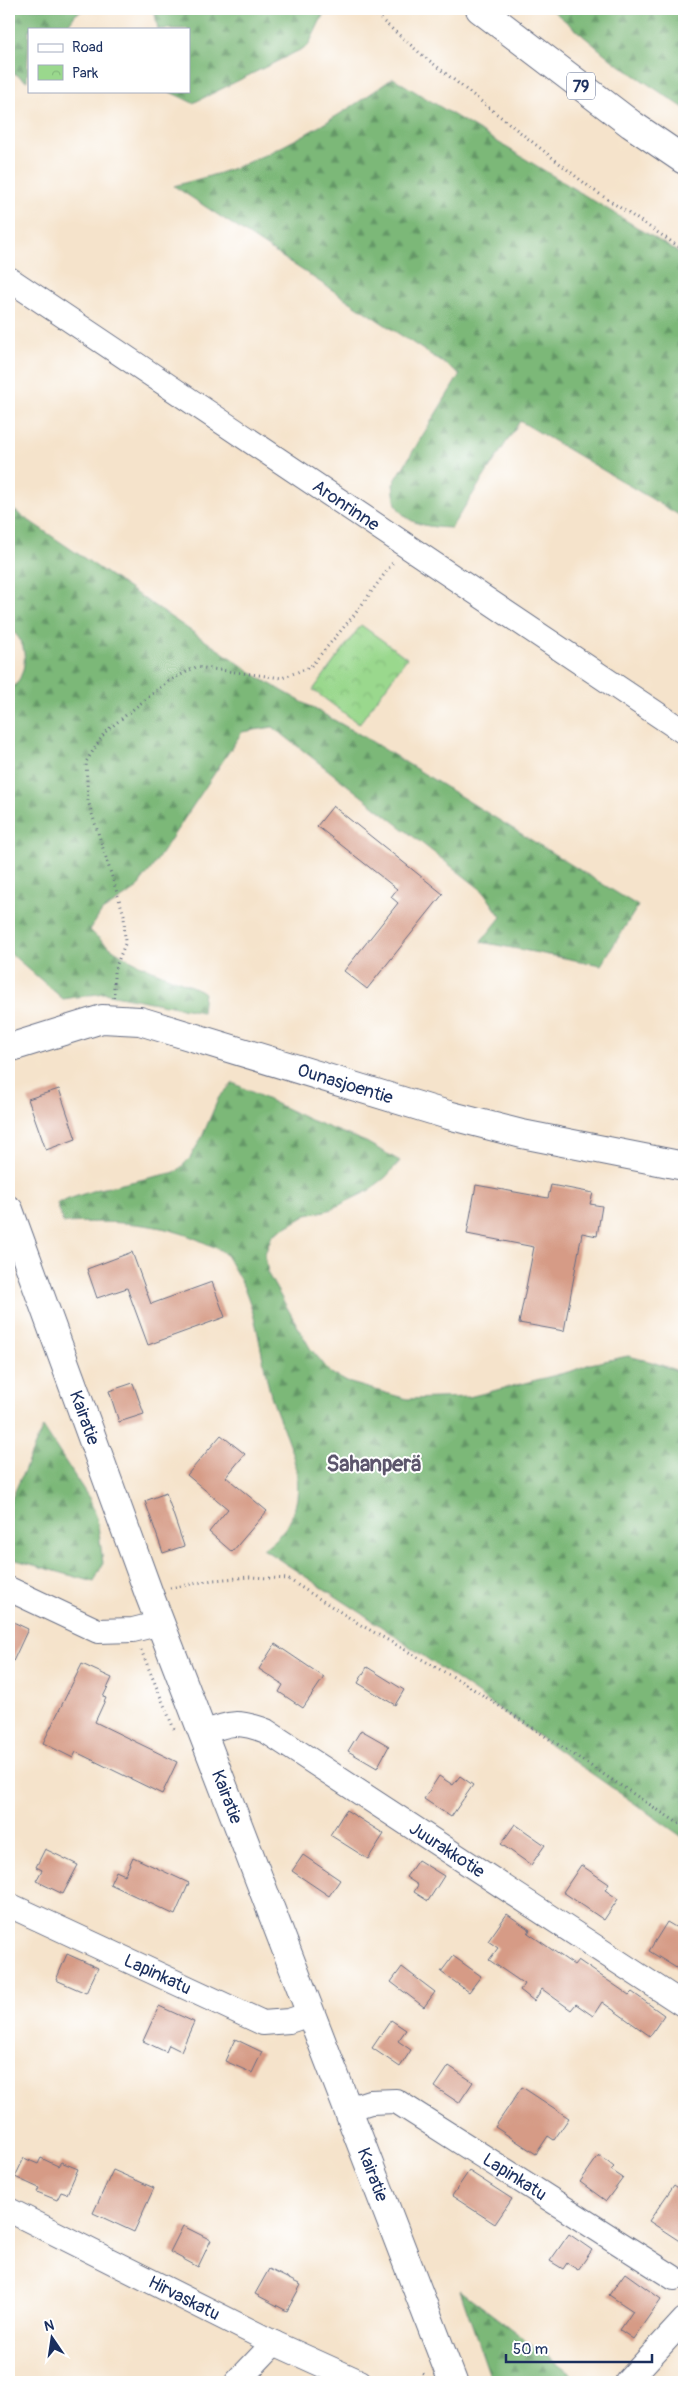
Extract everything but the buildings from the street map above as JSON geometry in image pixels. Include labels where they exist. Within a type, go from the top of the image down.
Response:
[{"type":"main road","name":"79","points":[[480,9],[631,124],[684,160]]},
{"type":"main road","name":"Ounasjoentie","points":[[9,1048],[102,1019],[140,1021],[448,1116],[522,1134],[684,1166]]},
{"type":"main road","name":"Kairatie","points":[[9,1210],[149,1594],[204,1732],[452,2382]]},
{"type":"street","name":"Aronrinne","points":[[9,279],[684,732]]},
{"type":"street","points":[[9,1589],[98,1631],[133,1630],[161,1622]]},
{"type":"street","name":"Juurakkotie","points":[[204,1732],[226,1724],[245,1723],[266,1731],[684,2006]]},
{"type":"street","name":"Lapinkatu","points":[[9,1904],[263,2023],[288,2021],[310,2014]]},
{"type":"street","name":"Lapinkatu","points":[[348,2109],[370,2102],[396,2101],[674,2278]]},
{"type":"street","name":"Hirvaskatu","points":[[9,2210],[274,2343],[360,2382]]},
{"type":"street","points":[[627,2382],[684,2320]]},
{"type":"street","points":[[237,2382],[274,2343]]},
{"type":"path","points":[[369,9],[421,54],[592,190],[684,250]]},
{"type":"path","points":[[114,1004],[114,971],[125,944],[124,914],[88,801],[86,762],[105,732],[167,682],[196,667],[282,678],[310,667],[355,614],[405,545]]},
{"type":"path","points":[[149,1594],[184,1584],[213,1580],[249,1577],[288,1579],[361,1626],[464,1683],[684,1827]]},
{"type":"green space","points":[[9,9],[86,9],[76,14],[66,28],[28,28],[27,81],[9,70]]},
{"type":"green space","points":[[154,9],[326,9],[308,46],[193,103],[170,92],[190,92],[190,28],[158,28]]},
{"type":"green space","points":[[551,9],[684,9],[684,108],[612,60]]},
{"type":"green space","points":[[393,78],[684,256],[684,518],[520,421],[451,528],[427,526],[406,517],[396,504],[393,484],[460,374],[174,186],[235,168],[283,146],[357,103]]},
{"type":"green space","points":[[9,507],[263,680],[366,738],[638,906],[601,965],[481,942],[501,917],[483,891],[273,727],[242,732],[135,890],[102,911],[90,930],[115,951],[129,959],[204,992],[202,1012],[104,993],[63,999],[9,952],[9,691],[20,678],[23,669],[24,650],[16,635],[9,629]]},
{"type":"green space","points":[[361,625],[407,658],[359,724],[313,690]]},
{"type":"green space","points":[[233,1083],[310,1120],[366,1142],[400,1161],[386,1177],[368,1191],[329,1210],[307,1215],[272,1235],[265,1254],[268,1274],[310,1348],[331,1373],[347,1382],[407,1399],[469,1397],[572,1371],[590,1364],[628,1356],[684,1373],[684,1838],[366,1616],[263,1549],[281,1533],[293,1514],[298,1483],[293,1455],[269,1388],[253,1312],[242,1283],[224,1253],[190,1236],[155,1227],[100,1222],[63,1223],[57,1203],[95,1190],[176,1172],[190,1158],[202,1137],[219,1097]]},
{"type":"green space","points":[[43,1427],[89,1498],[97,1518],[103,1563],[94,1582],[9,1558],[9,1505]]},
{"type":"green space","points":[[460,2290],[581,2382],[492,2382]]},
{"type":"district","name":"Sahanperä","points":[[374,1463]]}]
